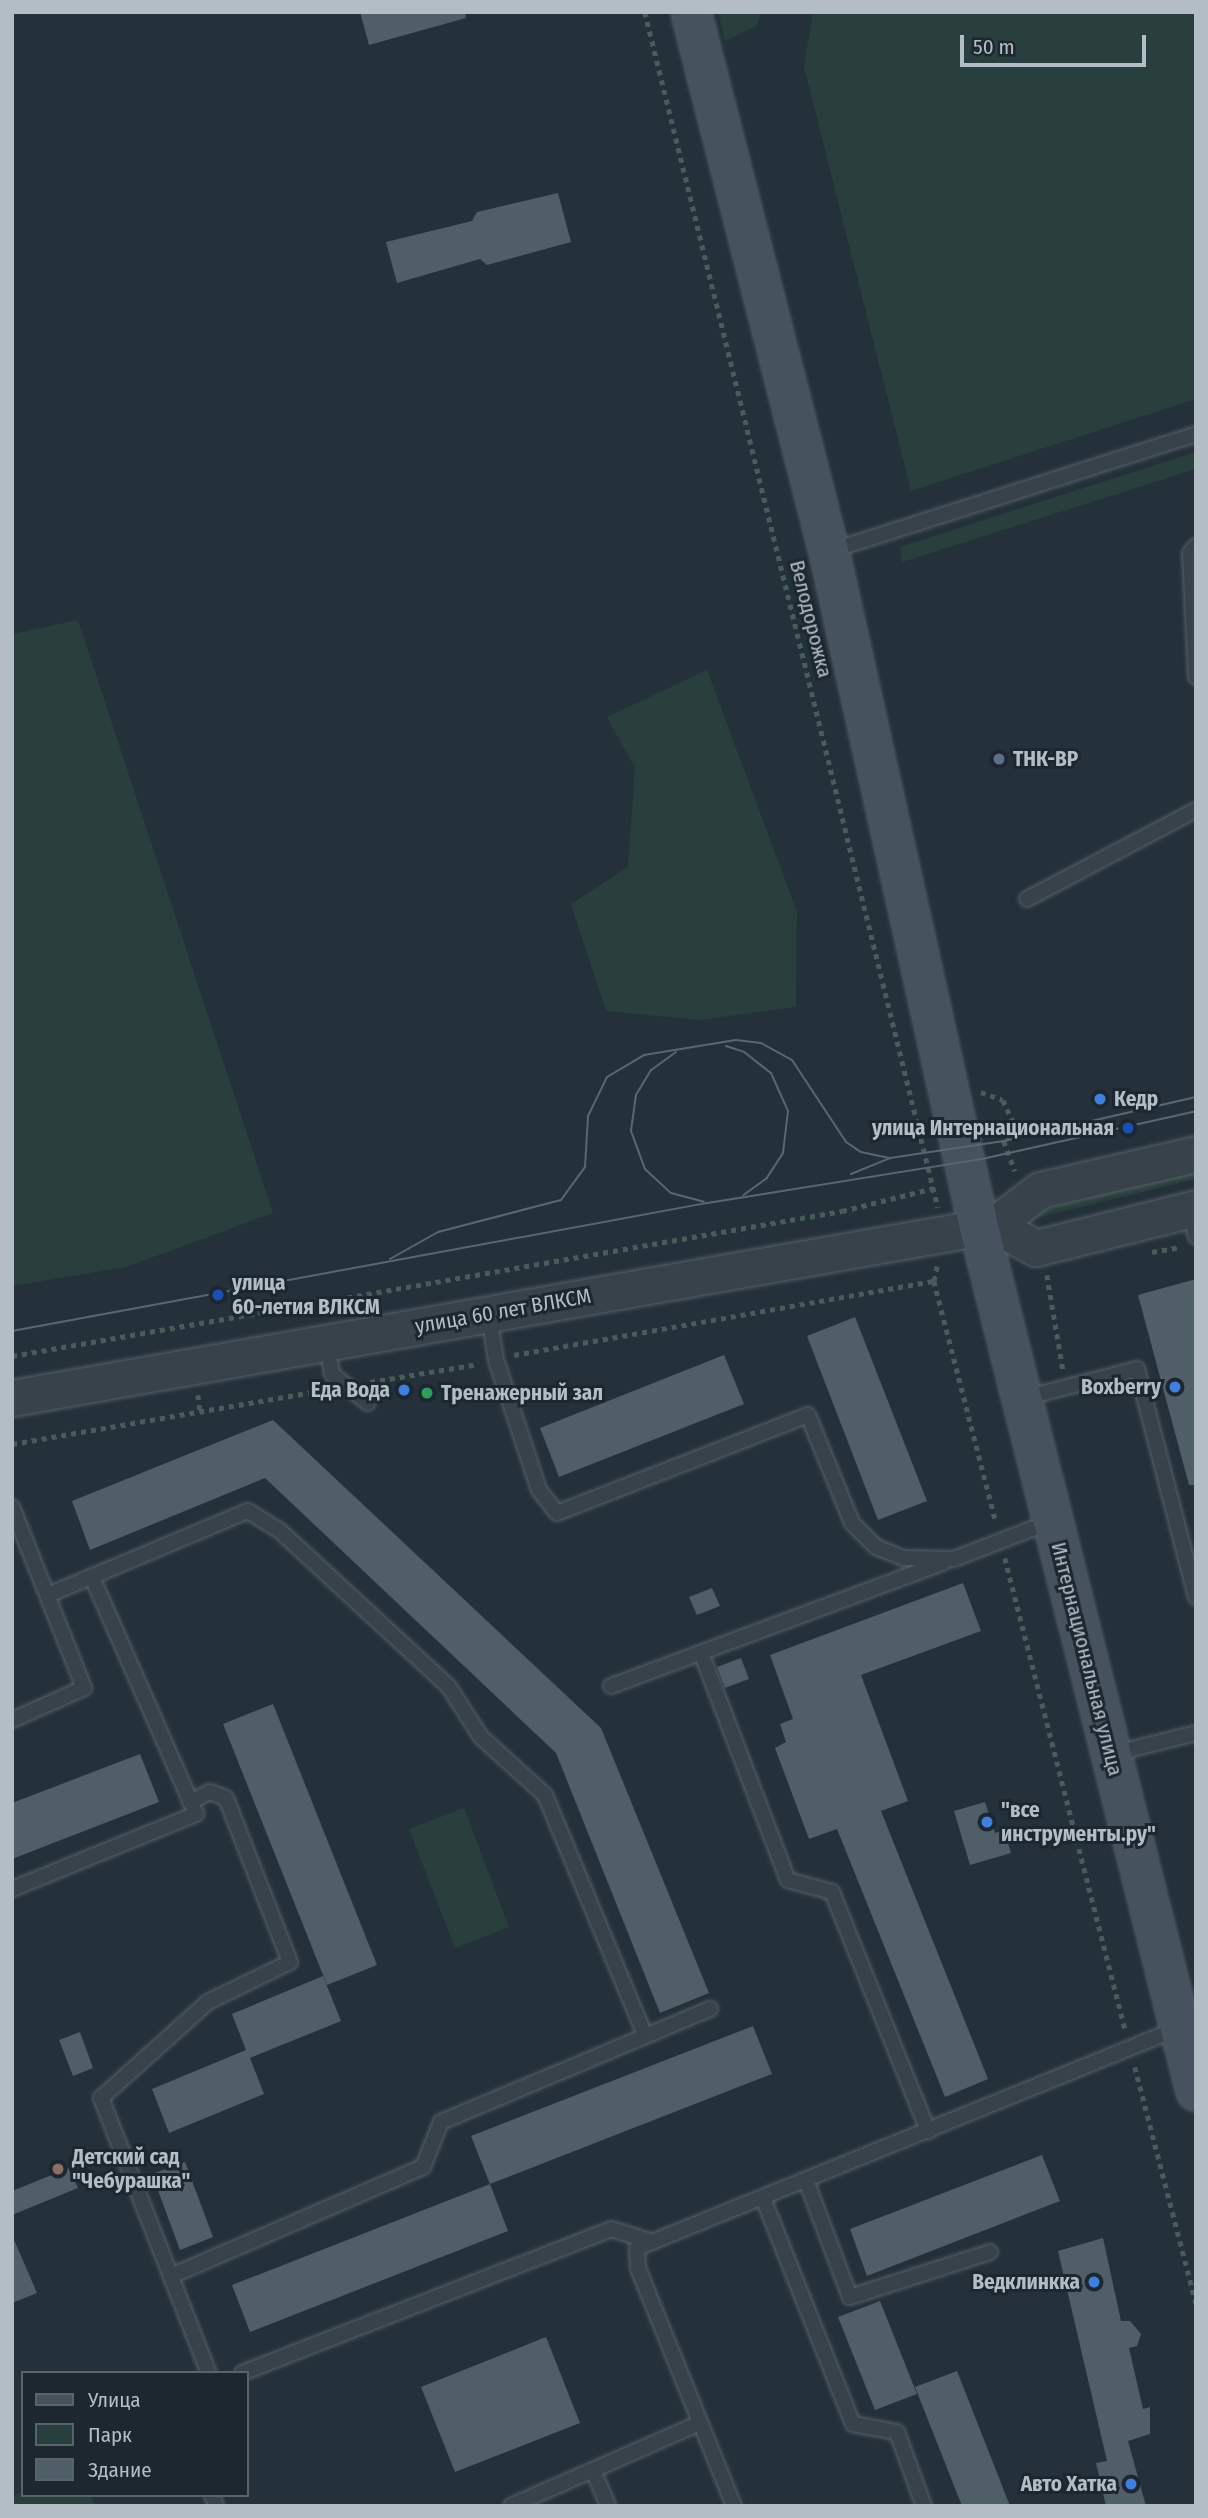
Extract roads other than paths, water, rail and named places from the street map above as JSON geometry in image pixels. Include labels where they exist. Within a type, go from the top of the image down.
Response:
[{"type":"main road","name":"Интернациональная улица","points":[[691,12],[829,551],[972,1228],[1023,1398],[1110,1754],[1178,2003],[1196,2091]]},
{"type":"street","name":"улица 60 лет ВЛКСМ","points":[[12,1398],[972,1228],[1040,1190],[1196,1154]]},
{"type":"street","points":[[972,1228],[1036,1248],[1194,1218]]},
{"type":"lane","points":[[829,551],[1196,434]]},
{"type":"lane","points":[[1196,546],[1191,553],[1196,677]]},
{"type":"lane","points":[[1027,899],[1196,810]]},
{"type":"lane","points":[[489,1313],[496,1360],[539,1490],[557,1513],[808,1415],[852,1523],[876,1547],[903,1558],[954,1559]]},
{"type":"lane","points":[[327,1342],[332,1374],[368,1403]]},
{"type":"lane","points":[[1023,1398],[1137,1369],[1196,1597]]},
{"type":"lane","points":[[12,1507],[84,1688],[12,1720]]},
{"type":"lane","points":[[48,1595],[248,1511],[279,1530],[449,1687],[481,1737],[545,1795],[644,2033]]},
{"type":"lane","points":[[611,1686],[702,1655],[1053,1521]]},
{"type":"lane","points":[[12,1889],[196,1814],[92,1577]]},
{"type":"lane","points":[[702,1655],[788,1880],[832,1892],[928,2131]]},
{"type":"lane","points":[[1110,1754],[1196,1733]]},
{"type":"lane","points":[[190,1802],[210,1792],[226,1798],[290,1962],[208,2002],[101,2098],[208,2371]]},
{"type":"lane","points":[[734,2506],[638,2268],[637,2248],[1130,2050],[1178,2003]]},
{"type":"lane","points":[[171,2277],[423,2167],[441,2122],[644,2033],[710,2009]]},
{"type":"lane","points":[[806,2180],[850,2297],[990,2252]]},
{"type":"lane","points":[[762,2198],[853,2424],[897,2432],[924,2506]]},
{"type":"lane","points":[[247,2371],[611,2229],[653,2242]]},
{"type":"lane","points":[[511,2506],[537,2501],[593,2470],[700,2423]]},
{"type":"lane","points":[[593,2470],[608,2506]]},
{"type":"tram line","points":[[390,1259],[438,1232],[561,1200],[585,1167],[588,1116],[607,1077],[644,1055],[736,1040],[761,1043],[792,1060],[846,1142],[861,1152],[890,1158]]},
{"type":"tram line","points":[[726,1046],[744,1052],[771,1073],[788,1111],[783,1153],[767,1178],[744,1195]]},
{"type":"tram line","points":[[676,1052],[651,1070],[636,1095],[631,1131],[645,1169],[671,1193],[704,1202]]},
{"type":"tram line","points":[[851,1174],[890,1158],[1004,1141],[1196,1097]]},
{"type":"tram line","points":[[12,1331],[707,1203],[982,1159],[1196,1111]]},
{"type":"place","name":"ТНК-ВР","points":[[999,759]]},
{"type":"place","name":"Кедр","points":[[1100,1099]]},
{"type":"place","name":"улица Интернациональная","points":[[1128,1128]]},
{"type":"place","name":"улица 60-летия ВЛКСМ","points":[[218,1295]]},
{"type":"place","name":"Boxberry","points":[[1175,1387]]},
{"type":"place","name":"Еда Вода","points":[[404,1390]]},
{"type":"place","name":"Тренажерный зал","points":[[427,1393]]},
{"type":"place","name":"\"все инструменты.ру\"","points":[[987,1822]]},
{"type":"place","name":"Детский сад \"Чебурашка\"","points":[[58,2169]]},
{"type":"place","name":"Ведклинкка","points":[[1094,2282]]},
{"type":"place","name":"Авто Хатка","points":[[1131,2484]]}]
